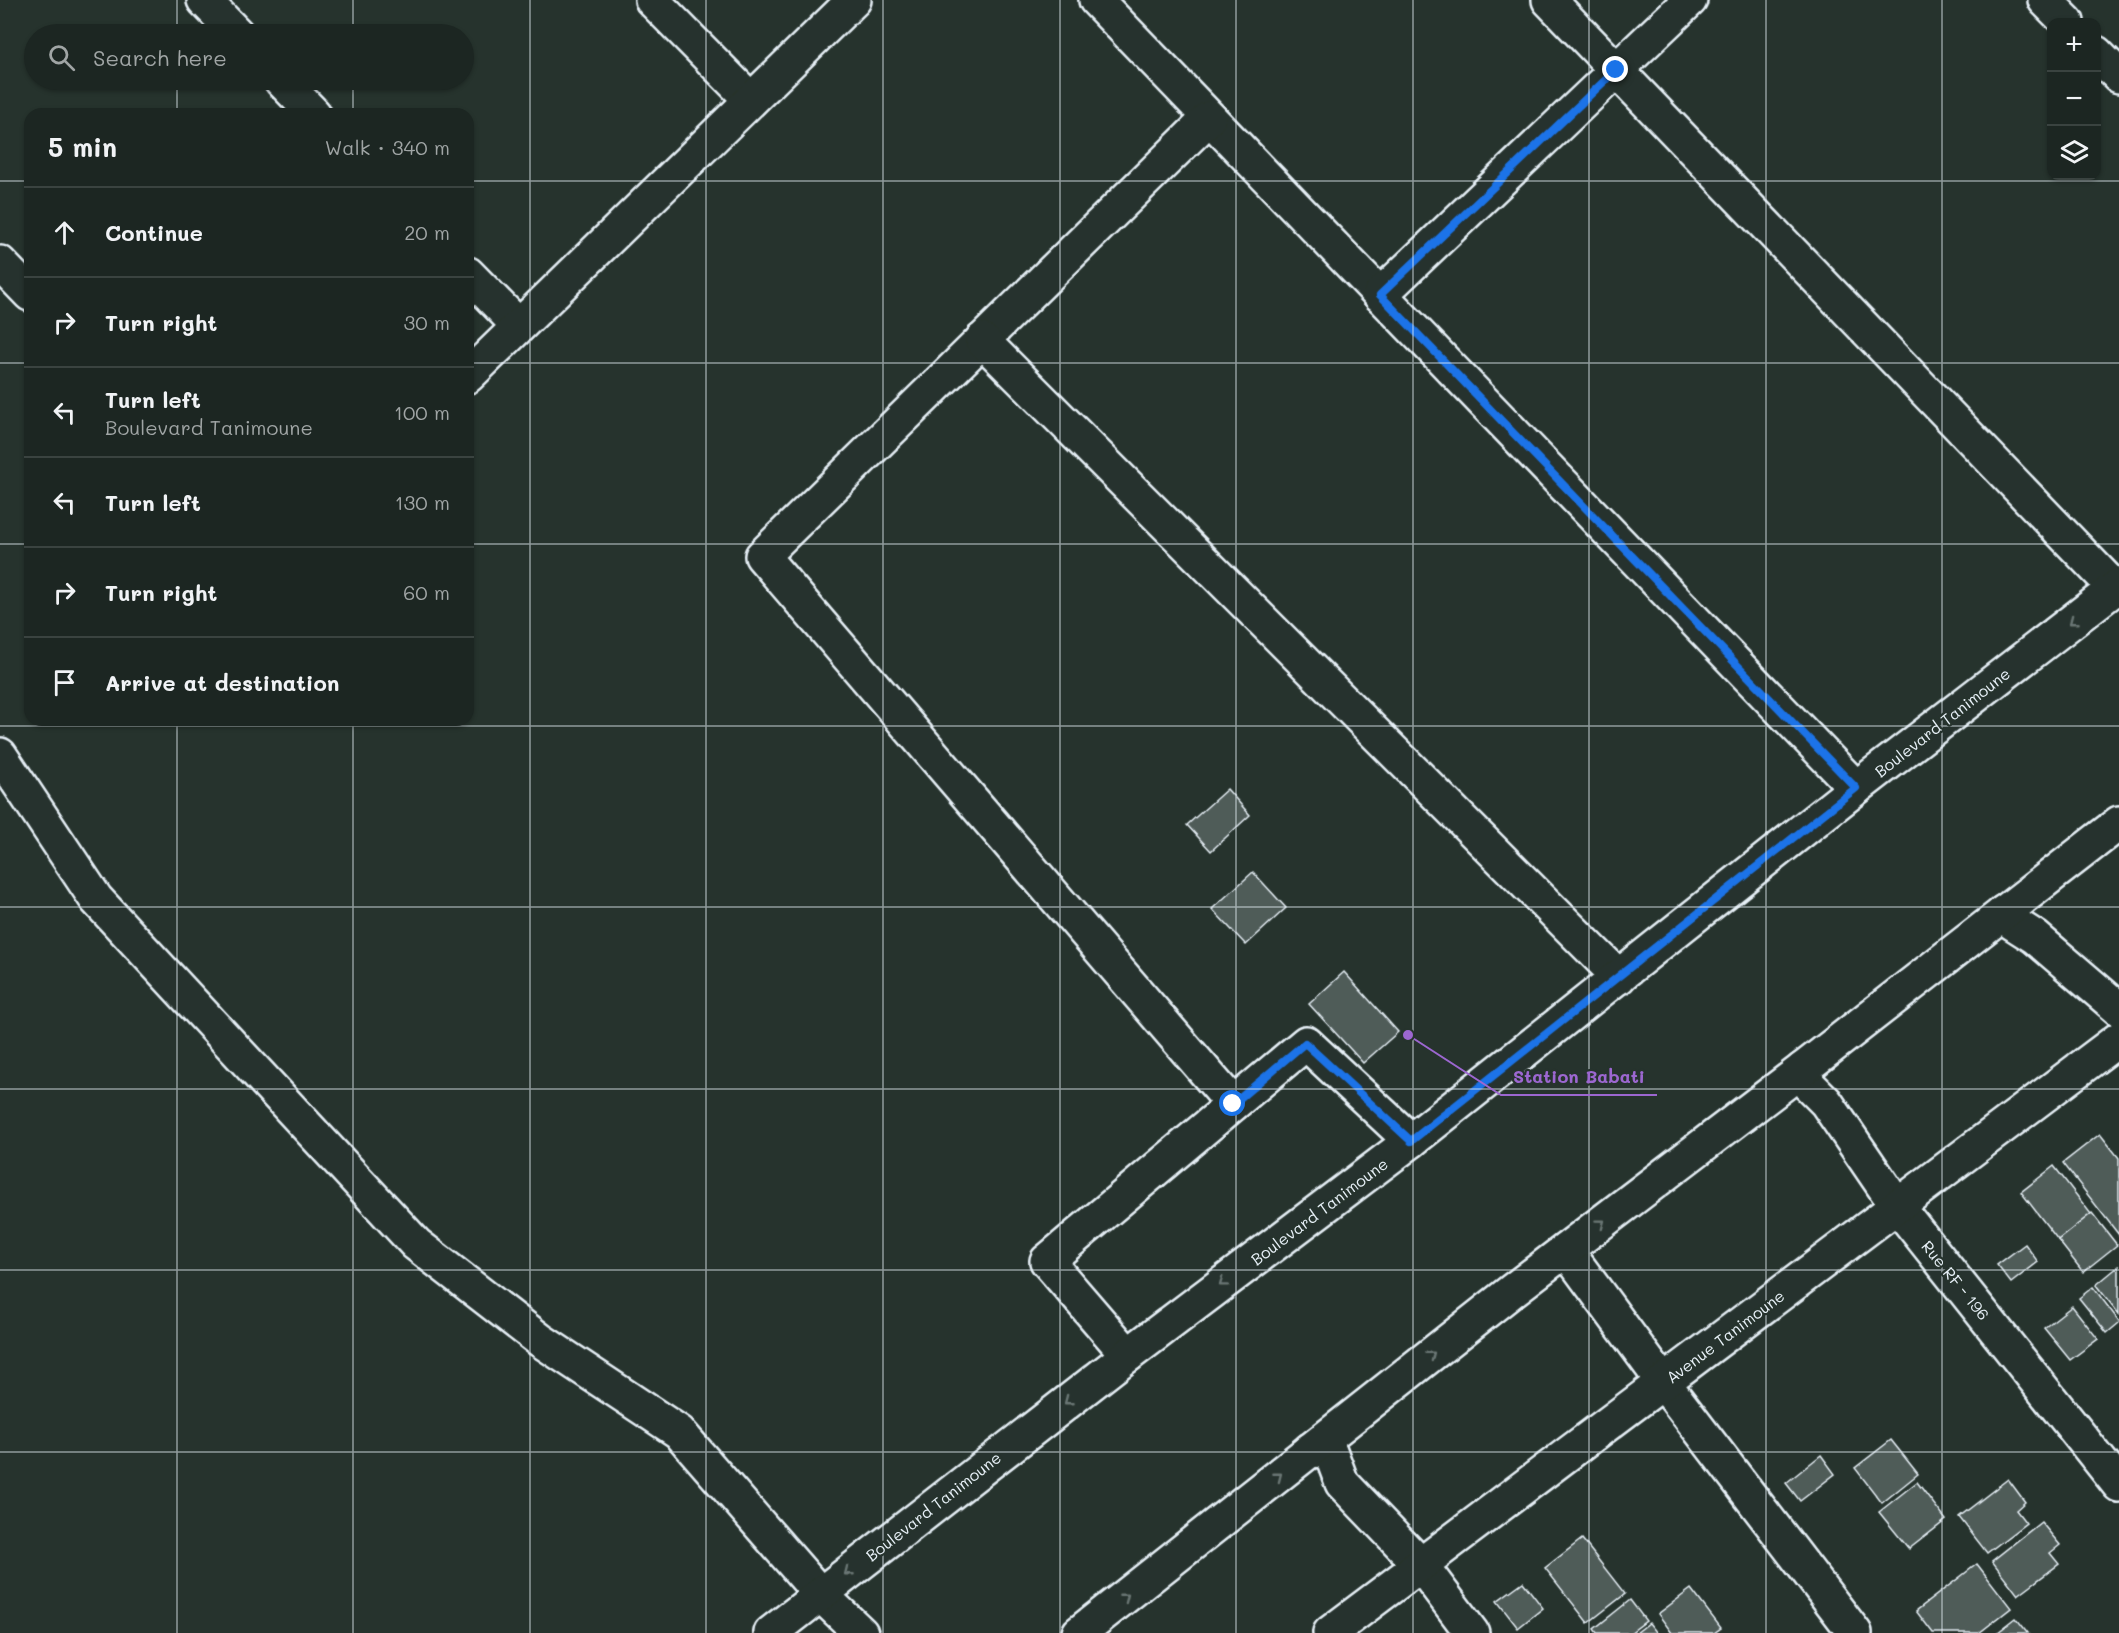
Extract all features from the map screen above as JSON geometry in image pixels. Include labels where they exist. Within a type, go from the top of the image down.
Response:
[{"type":"street","points":[[204,0],[227,24]]},
{"type":"street","points":[[652,0],[751,100]]},
{"type":"street","points":[[474,370],[854,0]]},
{"type":"street","points":[[1096,0],[1856,788]]},
{"type":"street","points":[[1549,0],[2117,586]]},
{"type":"street","points":[[1380,295],[1690,0]]},
{"type":"street","points":[[2045,0],[2063,18]]},
{"type":"street","points":[[2101,57],[2119,76]]},
{"type":"street","points":[[291,90],[308,108]]},
{"type":"street","points":[[1209,118],[762,556],[1233,1104]]},
{"type":"street","points":[[0,263],[24,288]]},
{"type":"street","points":[[474,280],[519,327]]},
{"type":"street","points":[[982,340],[1619,977]]},
{"type":"street","name":"Boulevard Tanimoune","points":[[771,1633],[1128,1355],[1411,1141],[1856,788],[2117,586]]},
{"type":"street","points":[[0,755],[96,899],[416,1244],[540,1340],[679,1432],[820,1593],[861,1633]]},
{"type":"street","points":[[1079,1633],[1566,1250],[2119,823]]},
{"type":"street","points":[[2004,912],[2013,923],[2035,938],[2119,1009]]},
{"type":"street","name":"Avenue Tanimoune","points":[[1330,1633],[2119,1039]]},
{"type":"street","points":[[1128,1355],[1047,1261],[1305,1043],[1411,1141]]},
{"type":"street","name":"Rue RF - 196","points":[[1803,1069],[1809,1085],[1826,1102],[1897,1206],[2119,1485]]},
{"type":"street","points":[[1566,1250],[1663,1382],[1855,1633]]},
{"type":"street","points":[[1310,1450],[1330,1451],[1342,1483],[1421,1565],[1472,1633]]},
{"type":"building","points":[[1227,789],[1250,815],[1211,851],[1187,825]]},
{"type":"building","points":[[1253,872],[1286,908],[1246,945],[1212,909]]},
{"type":"building","points":[[1344,972],[1398,1032],[1363,1063],[1309,1004]]},
{"type":"building","points":[[2100,1134],[2119,1158],[2119,1235],[2063,1163]]},
{"type":"building","points":[[2054,1166],[2091,1214],[2058,1240],[2021,1192]]},
{"type":"building","points":[[2092,1213],[2117,1245],[2083,1272],[2058,1240]]},
{"type":"building","points":[[2025,1244],[2038,1262],[2011,1283],[1997,1265]]},
{"type":"building","points":[[2119,1266],[2119,1314],[2096,1285]]},
{"type":"building","points":[[2093,1287],[2119,1321],[2107,1333],[2079,1298]]},
{"type":"building","points":[[2072,1306],[2098,1339],[2070,1360],[2044,1328]]},
{"type":"building","points":[[1891,1440],[1918,1474],[1882,1503],[1855,1468]]},
{"type":"building","points":[[1821,1455],[1835,1474],[1800,1501],[1786,1483]]},
{"type":"building","points":[[2008,1479],[2025,1502],[2016,1510],[2026,1523],[1987,1553],[1959,1517]]},
{"type":"building","points":[[1917,1482],[1946,1520],[1909,1549],[1879,1512]]},
{"type":"building","points":[[2041,1522],[2060,1545],[2050,1553],[2059,1564],[2018,1595],[1992,1561]]},
{"type":"building","points":[[1582,1539],[1625,1594],[1588,1623],[1545,1568]]},
{"type":"building","points":[[1977,1564],[2011,1608],[1979,1633],[1933,1633],[1916,1611]]},
{"type":"building","points":[[1523,1582],[1543,1608],[1518,1628],[1497,1601]]},
{"type":"building","points":[[1691,1589],[1721,1628],[1714,1633],[1672,1633],[1658,1614]]},
{"type":"building","points":[[1630,1600],[1646,1621],[1630,1633],[1597,1633],[1594,1629]]},
{"type":"building","points":[[2016,1618],[2028,1633],[1997,1633]]},
{"type":"building","points":[[1649,1623],[1657,1633],[1636,1633]]},
{"type":"place","name":"Station Babati","points":[[1408,1035]]},
{"type":"route","points":[[1233,1104],[1305,1043],[1411,1141],[1856,788],[1380,295],[1616,70]]}]
